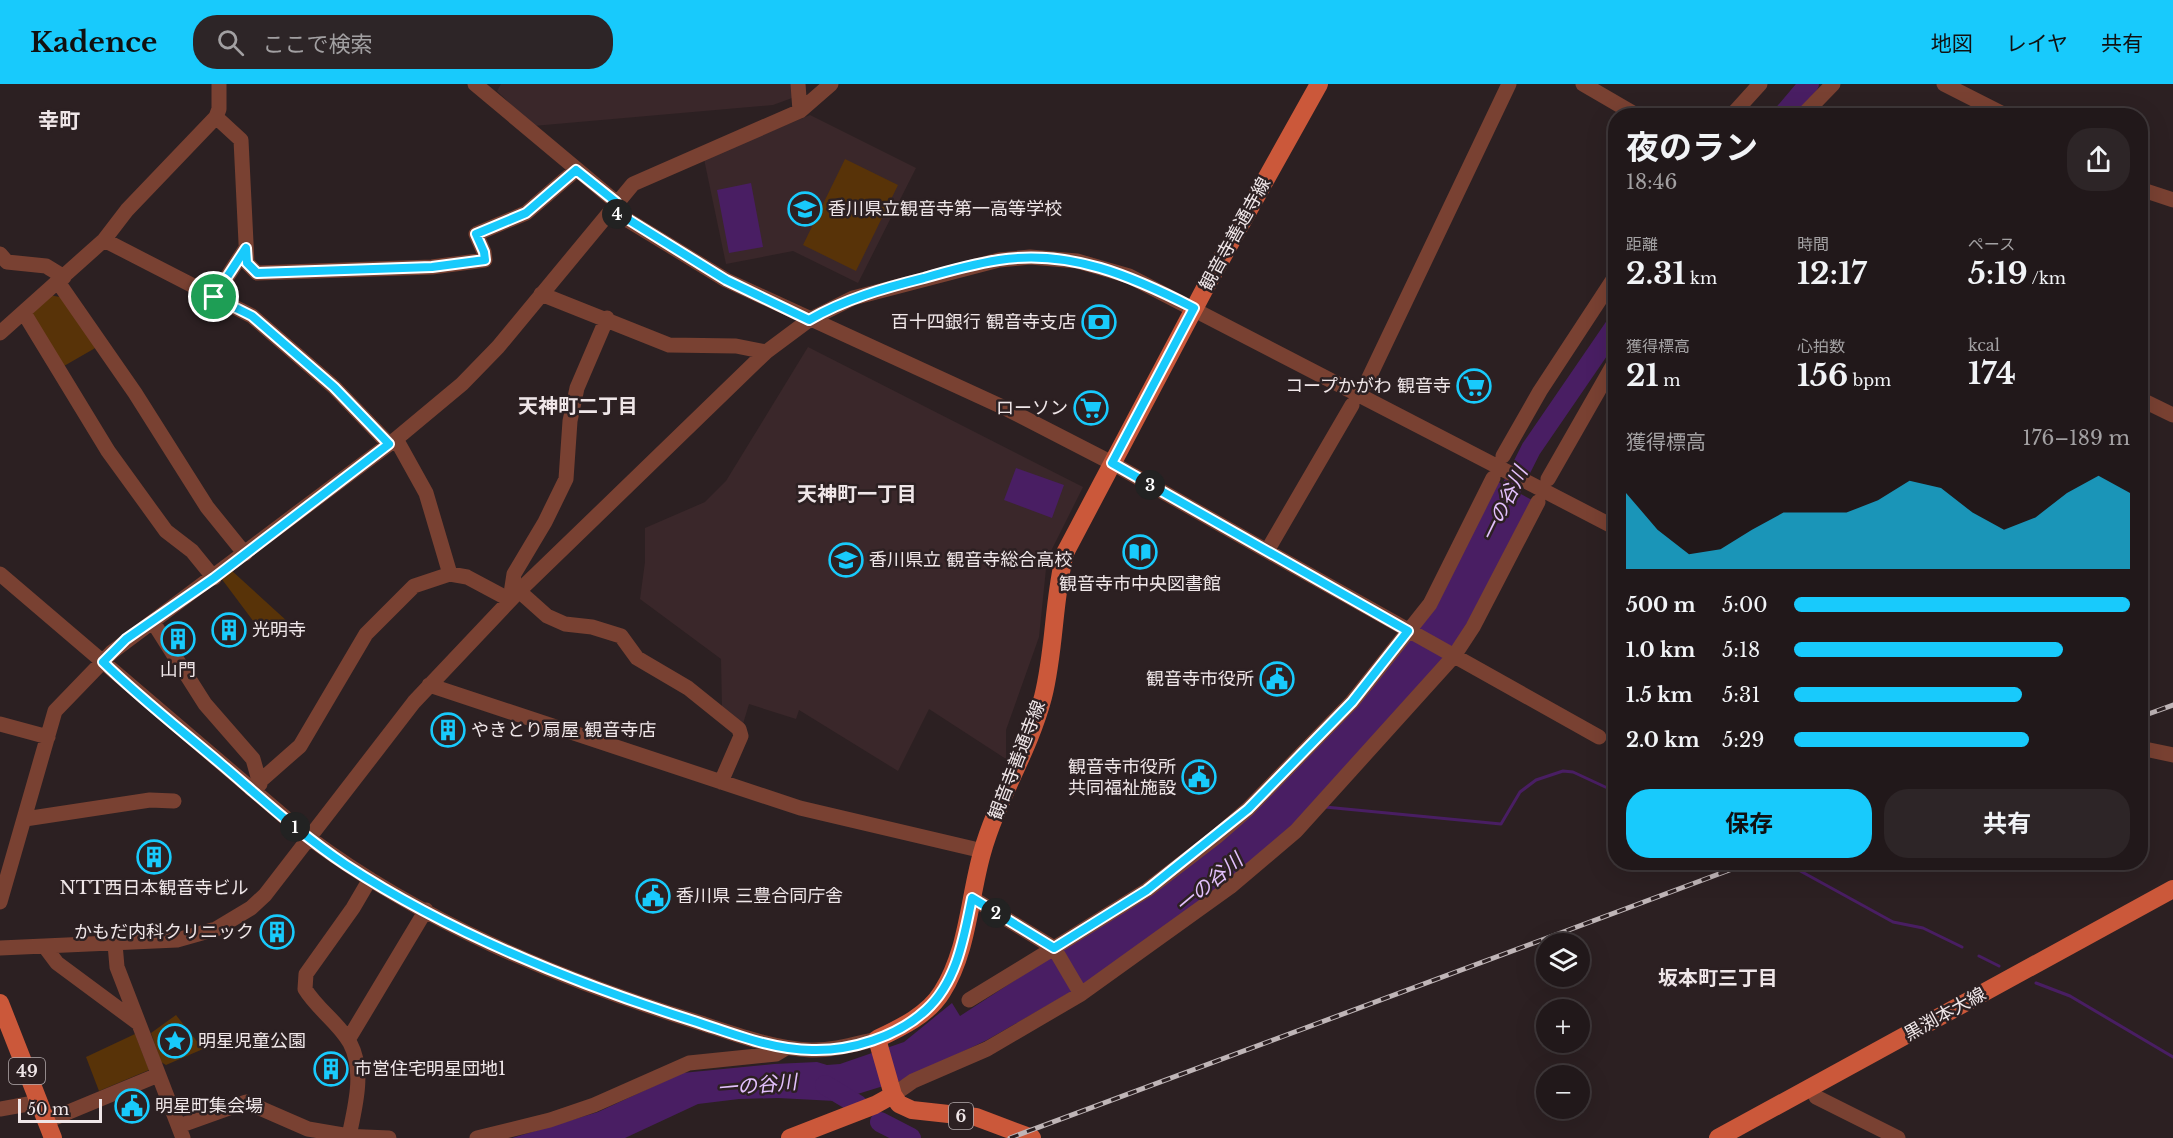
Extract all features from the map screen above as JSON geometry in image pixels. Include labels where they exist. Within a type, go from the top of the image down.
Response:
[{"type":"main road","name":"観音寺善通寺線","points":[[878,1043],[925,1011],[941,994],[964,940],[983,851],[1043,696],[1052,650],[1056,593],[1065,553],[1194,308],[1319,84]]},
{"type":"main road","name":"黒渕本大線","points":[[1718,1138],[2173,890]]},
{"type":"main road","name":"49","points":[[0,1003],[53,1138]]},
{"type":"main road","points":[[790,1138],[875,1105],[891,1091],[878,1043]]},
{"type":"main road","name":"6","points":[[891,1091],[899,1104],[912,1110],[976,1117],[1032,1138]]},
{"type":"street","points":[[0,333],[104,240],[127,210],[216,117],[219,110],[219,84]]},
{"type":"street","points":[[475,84],[494,97],[615,206],[726,280],[1007,409],[1112,463],[1599,737]]},
{"type":"street","points":[[798,84],[800,111]]},
{"type":"street","points":[[0,902],[8,844],[27,813],[55,711],[126,639],[214,578],[393,442],[462,384],[498,346],[633,184],[800,111],[831,84]]},
{"type":"street","points":[[1365,384],[1509,84]]},
{"type":"street","points":[[1583,84],[1624,108]]},
{"type":"street","points":[[1738,108],[1760,84]]},
{"type":"street","points":[[1810,108],[1833,84]]},
{"type":"street","points":[[1944,84],[1991,108]]},
{"type":"street","points":[[216,117],[241,140],[247,263],[257,273],[432,267],[485,260],[476,234],[526,213],[576,170]]},
{"type":"street","points":[[2148,192],[2173,200]]},
{"type":"street","points":[[104,240],[252,316],[393,442],[426,493],[450,574]]},
{"type":"street","points":[[214,297],[246,248]]},
{"type":"street","points":[[0,254],[7,262],[46,266],[61,280],[207,507],[245,554]]},
{"type":"street","points":[[0,948],[177,940],[216,929],[233,920],[265,896],[308,837],[429,685],[514,596],[766,352],[809,320],[837,305],[889,287],[999,260],[1030,257],[1077,261],[1103,267],[1194,308],[1608,524]]},
{"type":"street","points":[[969,1000],[1147,890],[1248,809],[1352,702],[1430,604],[1498,467],[1539,391],[1608,287]]},
{"type":"street","points":[[541,294],[607,318],[669,345],[736,346],[766,352]]},
{"type":"street","points":[[24,313],[108,451],[166,531],[192,551],[214,578]]},
{"type":"street","points":[[514,596],[514,574],[545,522],[566,479],[570,421],[577,388],[607,318]]},
{"type":"street","points":[[891,1091],[987,1050],[1081,994],[1230,887],[1296,831],[1454,656],[1473,627],[1543,490],[1608,374]]},
{"type":"street","points":[[2148,403],[2173,415]]},
{"type":"street","points":[[1267,551],[1352,405]]},
{"type":"street","points":[[0,574],[255,787],[308,837],[370,879],[426,910],[527,961],[574,980],[636,1003],[786,1048],[834,1049],[878,1043]]},
{"type":"street","points":[[255,787],[300,746],[366,634],[414,586],[450,574],[467,577],[514,596],[565,624],[592,627],[621,636],[637,658],[688,688],[739,729],[741,736],[721,782]]},
{"type":"street","points":[[153,622],[205,704],[253,759],[255,787]]},
{"type":"street","points":[[429,685],[810,811],[983,851]]},
{"type":"street","points":[[0,724],[48,736]]},
{"type":"street","points":[[2148,748],[2173,753]]},
{"type":"street","points":[[2148,757],[2173,762]]},
{"type":"street","points":[[27,813],[150,800],[174,801]]},
{"type":"street","points":[[349,1136],[357,1095],[356,1058],[348,1040],[311,999],[305,989],[306,974],[353,908],[370,879]]},
{"type":"street","points":[[972,898],[1054,948],[1081,994]]},
{"type":"street","points":[[348,1040],[426,910]]},
{"type":"street","points":[[115,944],[117,967],[181,1132],[246,1102],[308,1129],[349,1136],[389,1138]]},
{"type":"street","points":[[45,947],[57,963],[138,1023]]},
{"type":"street","points":[[477,1138],[550,1120],[583,1109],[688,1063],[776,1054],[786,1048]]},
{"type":"street","points":[[47,1121],[158,1075]]},
{"type":"street","points":[[1816,1097],[1898,1138]]},
{"type":"street","points":[[0,1109],[39,1102]]},
{"type":"street","points":[[324,1138],[349,1136]]},
{"type":"shaded area","points":[[501,84],[797,84],[792,98],[773,105],[533,126],[497,91]]},
{"type":"shaded area","name":"香川県立観音寺第一高等学校","points":[[810,115],[916,168],[858,283],[793,251],[726,264],[704,159]]},
{"type":"shaded area","points":[[845,159],[898,185],[856,271],[803,245]]},
{"type":"shaded area","points":[[49,295],[60,297],[97,347],[64,366],[32,314]]},
{"type":"shaded area","name":"香川県立 観音寺総合高校","points":[[808,347],[1083,487],[1047,559],[1039,637],[1006,730],[1006,759],[929,709],[898,771],[799,710],[796,719],[749,704],[743,724],[722,708],[721,659],[640,599],[645,562],[645,528],[705,502],[726,481]]},
{"type":"shaded area","points":[[231,570],[288,622],[266,638],[221,578]]},
{"type":"shaded area","name":"明星児童公園","points":[[176,1015],[203,1049],[166,1065],[161,1062],[151,1033]]},
{"type":"shaded area","points":[[135,1034],[149,1070],[99,1091],[86,1057]]},
{"type":"water","points":[[751,183],[763,247],[729,253],[717,190]]},
{"type":"water","points":[[1016,468],[1064,485],[1052,518],[1004,500]]},
{"type":"water","points":[[1495,480],[1532,500],[1464,632],[1282,839],[1179,921],[1071,992],[987,1040],[906,1079],[835,1101],[778,1098],[739,1099],[698,1104],[625,1138],[512,1138],[598,1112],[682,1073],[774,1064],[817,1062],[827,1065],[840,1064],[904,1042],[952,1003],[960,1016],[1147,894],[1244,818],[1403,644]]},
{"type":"waterway","name":"一の谷川","points":[[1789,108],[1809,84]]},
{"type":"waterway","name":"一の谷川","points":[[1500,511],[1531,449],[1608,337]]},
{"type":"waterway","points":[[1325,807],[1501,824],[1520,792],[1536,780],[1563,771],[1573,772],[1608,788]]},
{"type":"waterway","points":[[1799,870],[1893,922],[1923,928],[1962,947]]},
{"type":"waterway","points":[[1979,956],[1999,966]]},
{"type":"waterway","points":[[2036,983],[2070,996],[2173,1057]]},
{"type":"waterway","points":[[825,1085],[858,1105]]},
{"type":"waterway","points":[[880,1122],[911,1138]]},
{"type":"railway","points":[[2148,714],[2173,705]]},
{"type":"railway","points":[[1010,1138],[1730,870]]},
{"type":"place","name":"香川県立観音寺第一高等学校","points":[[805,209]]},
{"type":"place","name":"百十四銀行 観音寺支店","points":[[1099,322]]},
{"type":"place","name":"コープかがわ 観音寺","points":[[1474,386]]},
{"type":"place","name":"ローソン","points":[[1091,408]]},
{"type":"place","name":"観音寺市中央図書館","points":[[1140,552]]},
{"type":"place","name":"香川県立 観音寺総合高校","points":[[846,560]]},
{"type":"place","name":"光明寺","points":[[229,630]]},
{"type":"place","name":"山門","points":[[178,639]]},
{"type":"place","name":"観音寺市役所","points":[[1277,679]]},
{"type":"place","name":"やきとり扇屋 観音寺店","points":[[448,730]]},
{"type":"place","name":"観音寺市役所 共同福祉施設","points":[[1199,777]]},
{"type":"place","name":"NTT西日本観音寺ビル","points":[[154,857]]},
{"type":"place","name":"香川県 三豊合同庁舎","points":[[653,896]]},
{"type":"place","name":"かもだ内科クリニック","points":[[277,932]]},
{"type":"place","name":"明星児童公園","points":[[175,1041]]},
{"type":"place","name":"市営住宅明星団地1","points":[[331,1069]]},
{"type":"place","name":"明星町集会場","points":[[132,1106]]},
{"type":"district","name":"幸町","points":[[59,121]]},
{"type":"district","name":"天神町二丁目","points":[[578,406]]},
{"type":"district","name":"天神町一丁目","points":[[857,494]]},
{"type":"district","name":"坂本町三丁目","points":[[1718,978]]},
{"type":"route","points":[[576,170],[616,202],[613,210],[660,241],[726,280],[809,320],[853,298],[999,260],[1030,257],[1077,261],[1103,267],[1129,276],[1194,308],[1112,463],[1408,631],[1352,702],[1248,809],[1216,837],[1147,890],[1054,948],[972,898],[964,940],[941,994],[925,1011],[900,1028],[877,1039],[834,1049],[786,1048],[752,1039],[636,1003],[574,980],[527,961],[411,903],[347,865],[292,825],[103,662],[126,639],[214,578],[389,444],[334,387],[252,316],[214,297],[246,248],[247,263],[257,273],[432,267],[485,260],[476,234],[526,213],[576,170]]}]
